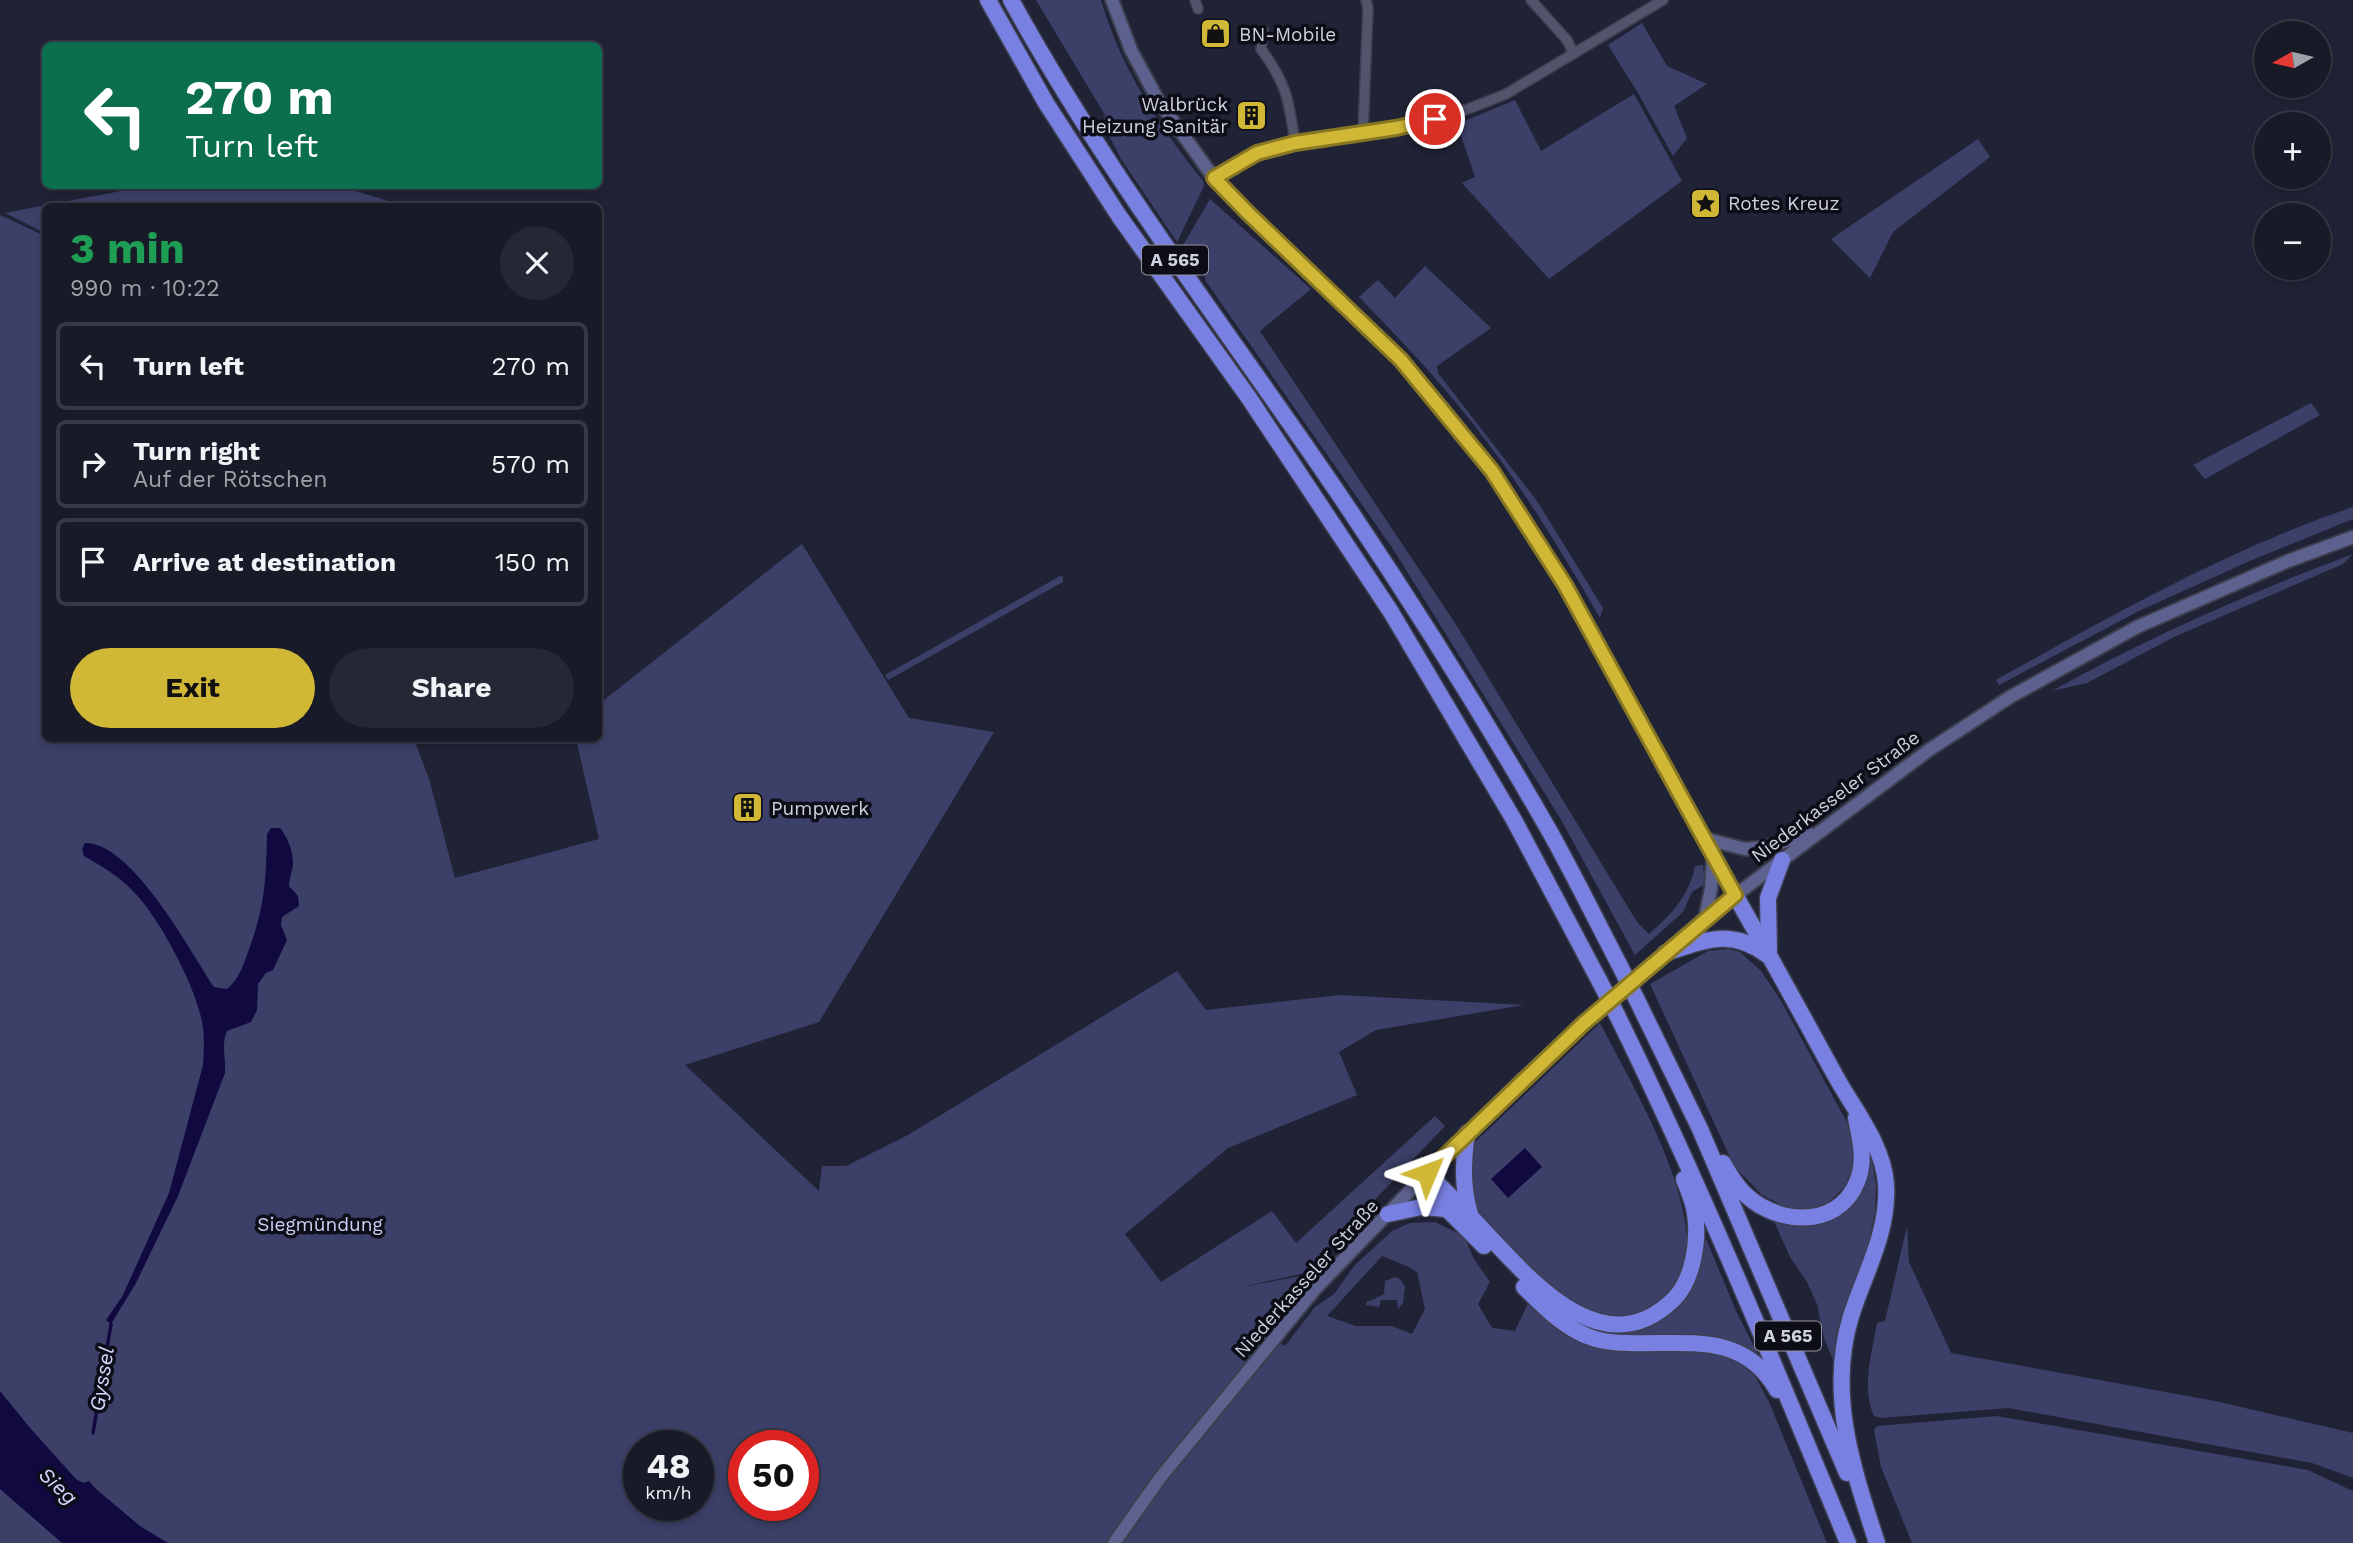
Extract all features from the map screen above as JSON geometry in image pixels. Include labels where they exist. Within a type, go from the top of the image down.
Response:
[{"type":"highway","name":"A 565","points":[[988,0],[1046,103],[1119,215],[1249,398],[1391,612],[1514,820],[1600,982],[1663,1109],[1744,1291],[1849,1543]]},
{"type":"highway","name":"A 565","points":[[1011,0],[1065,94],[1139,207],[1323,471],[1467,692],[1551,834],[1700,1129],[1877,1543]]},
{"type":"highway","points":[[1769,956],[1768,898],[1782,860]]},
{"type":"highway","points":[[1735,895],[1878,1148],[1886,1183],[1885,1217],[1880,1242],[1851,1317],[1842,1355],[1841,1390],[1847,1443],[1877,1543]]},
{"type":"highway","points":[[1665,954],[1714,938],[1733,938],[1754,945],[1769,956]]},
{"type":"highway","points":[[1423,1177],[1471,1217],[1536,1286],[1570,1310],[1610,1324],[1629,1324],[1647,1319],[1660,1312],[1676,1296],[1689,1273],[1695,1248],[1695,1214],[1663,1109]]},
{"type":"highway","points":[[1700,1129],[1741,1190],[1765,1210],[1781,1216],[1808,1219],[1842,1203],[1858,1181],[1862,1148],[1854,1109]]},
{"type":"highway","points":[[1467,1133],[1462,1170],[1464,1193],[1471,1217]]},
{"type":"highway","points":[[1423,1177],[1446,1209],[1559,1320],[1587,1336],[1608,1342],[1709,1343],[1734,1350],[1755,1363],[1770,1378],[1805,1440]]},
{"type":"highway","points":[[1388,1214],[1421,1207],[1446,1209]]},
{"type":"main road","points":[[1112,0],[1131,50],[1158,100],[1214,178],[1401,360],[1492,471],[1565,585],[1735,895]]},
{"type":"main road","name":"Niederkasseler Straße","points":[[1114,1543],[1160,1478],[1316,1288],[1467,1133],[1584,1023],[1705,918],[1929,750],[2010,697],[2137,627],[2353,537]]},
{"type":"main road","points":[[1706,839],[1745,849],[1766,847],[1821,831]]},
{"type":"main road","points":[[1705,918],[1711,889],[1713,852]]},
{"type":"street","points":[[1363,133],[1368,8],[1366,0]]},
{"type":"street","points":[[1531,0],[1567,40],[1574,54]]},
{"type":"street","points":[[1214,178],[1257,153],[1295,143],[1422,122],[1468,110],[1506,94],[1663,0]]},
{"type":"street","points":[[1263,30],[1261,49],[1275,68],[1286,91],[1295,143]]},
{"type":"green space","points":[[1036,0],[1101,0],[1130,73],[1171,139],[1203,181],[1204,186],[1177,242],[1121,159],[1103,124],[1105,115]]},
{"type":"green space","points":[[1642,23],[1667,66],[1707,84],[1674,106],[1687,138],[1673,156],[1608,45]]},
{"type":"green space","points":[[1634,94],[1682,181],[1549,279],[1462,183],[1475,177],[1457,124],[1515,100],[1541,151]]},
{"type":"green space","points":[[1978,139],[1990,157],[1893,232],[1870,278],[1831,239]]},
{"type":"green space","points":[[131,189],[349,189],[395,203],[58,203]]},
{"type":"green space","points":[[1210,199],[1311,289],[1260,331],[1455,623],[1637,922],[1649,934],[1684,896],[1695,866],[1703,865],[1705,884],[1692,892],[1683,912],[1635,955],[1560,818],[1393,549],[1205,280],[1201,266],[1194,264],[1182,247]]},
{"type":"green space","points":[[42,206],[42,232],[5,213]]},
{"type":"green space","name":"Siegmündung","points":[[0,215],[42,235],[42,742],[415,742],[429,779],[455,878],[599,839],[577,742],[602,742],[602,702],[802,544],[909,718],[994,732],[819,1022],[685,1065],[819,1191],[822,1166],[846,1166],[908,1135],[1177,971],[1206,1010],[1340,995],[1524,1005],[1376,1030],[1339,1052],[1357,1095],[1228,1148],[1125,1234],[1161,1282],[1272,1211],[1296,1243],[1435,1116],[1445,1126],[1305,1273],[1242,1287],[1301,1276],[1254,1327],[1285,1346],[1315,1307],[1334,1294],[1355,1265],[1392,1231],[1410,1223],[1435,1222],[1464,1236],[1474,1259],[1490,1282],[1478,1304],[1492,1328],[1515,1331],[1530,1299],[1550,1319],[1666,1350],[1709,1352],[1736,1360],[1755,1376],[1769,1402],[1827,1543],[118,1543],[0,1426]],"holes":[[[1382,1256],[1417,1272],[1425,1309],[1412,1334],[1392,1326],[1356,1326],[1327,1316]]]},
{"type":"green space","points":[[1425,266],[1491,328],[1437,366],[1438,373],[1537,501],[1603,608],[1600,618],[1541,520],[1492,448],[1433,376],[1359,297],[1378,280],[1395,298]]},
{"type":"green space","points":[[2311,403],[2320,415],[2205,479],[2193,465]]},
{"type":"green space","points":[[2353,507],[2353,519],[2252,560],[2139,611],[1999,685],[1996,680],[2215,563]]},
{"type":"green space","points":[[2353,554],[2343,564],[2174,637],[2087,683],[2052,691],[2125,652],[2200,617]]},
{"type":"green space","points":[[1060,576],[1063,577],[1063,582],[888,680],[885,675]]},
{"type":"green space","points":[[1728,949],[1740,952],[1761,971],[1780,999],[1850,1128],[1855,1145],[1853,1166],[1846,1185],[1825,1206],[1792,1210],[1762,1195],[1734,1166],[1650,984],[1708,951]]},
{"type":"green space","points":[[1600,1023],[1666,1156],[1683,1211],[1687,1238],[1686,1259],[1679,1278],[1668,1294],[1654,1306],[1637,1314],[1618,1318],[1599,1316],[1579,1309],[1556,1291],[1481,1214],[1471,1198],[1469,1182],[1474,1143]]},
{"type":"green space","points":[[1871,1155],[1876,1185],[1875,1213],[1867,1249],[1843,1315],[1834,1362],[1824,1338],[1817,1304],[1807,1282],[1790,1257],[1773,1219],[1799,1223],[1815,1221],[1826,1215],[1842,1198],[1861,1165]]},
{"type":"green space","points":[[1907,1226],[1909,1262],[1951,1353],[2215,1401],[2353,1433],[2353,1478],[2312,1463],[2008,1408],[1881,1418],[1874,1416],[1868,1393],[1870,1358],[1877,1323],[1885,1321]]},
{"type":"green space","points":[[1704,1234],[1737,1313],[1762,1362],[1729,1343],[1705,1336],[1612,1332],[1638,1331],[1674,1311],[1690,1289],[1701,1267]]},
{"type":"green space","points":[[1395,1277],[1400,1279],[1405,1287],[1403,1303],[1398,1309],[1397,1300],[1381,1300],[1379,1307],[1366,1305],[1367,1301],[1384,1294],[1385,1281]]},
{"type":"green space","points":[[1997,1416],[2308,1470],[2353,1491],[2353,1543],[1912,1543],[1881,1467],[1874,1430],[1877,1426]]},
{"type":"green space","points":[[0,1436],[103,1543],[0,1543]]},
{"type":"water","name":"Gyssel","points":[[271,828],[280,828],[289,844],[293,862],[289,886],[298,896],[299,906],[282,917],[281,925],[287,940],[273,970],[266,973],[258,984],[257,1010],[251,1022],[227,1031],[224,1046],[225,1073],[178,1196],[136,1283],[111,1324],[106,1320],[122,1297],[169,1193],[203,1065],[204,1035],[197,1002],[190,985],[153,916],[127,885],[84,856],[82,849],[85,843],[103,847],[122,860],[158,901],[214,987],[227,989],[235,981],[254,936],[265,880],[267,834]]},
{"type":"water","points":[[1525,1148],[1542,1167],[1508,1198],[1491,1179]]},
{"type":"water","name":"Sieg","points":[[0,1391],[76,1479],[83,1483],[89,1481],[140,1526],[168,1543],[62,1543],[0,1489]]},
{"type":"waterway","name":"Gyssel","points":[[93,1433],[111,1324]]},
{"type":"place","name":"BN-Mobile","points":[[1216,34]]},
{"type":"place","name":"Walbrück Heizung Sanitär","points":[[1251,115]]},
{"type":"place","name":"Rotes Kreuz","points":[[1705,203]]},
{"type":"place","name":"Pumpwerk","points":[[748,808]]},
{"type":"route","points":[[1427,1173],[1584,1023],[1735,895],[1565,585],[1492,471],[1401,360],[1214,178],[1257,153],[1295,143],[1396,128],[1435,119]]}]
